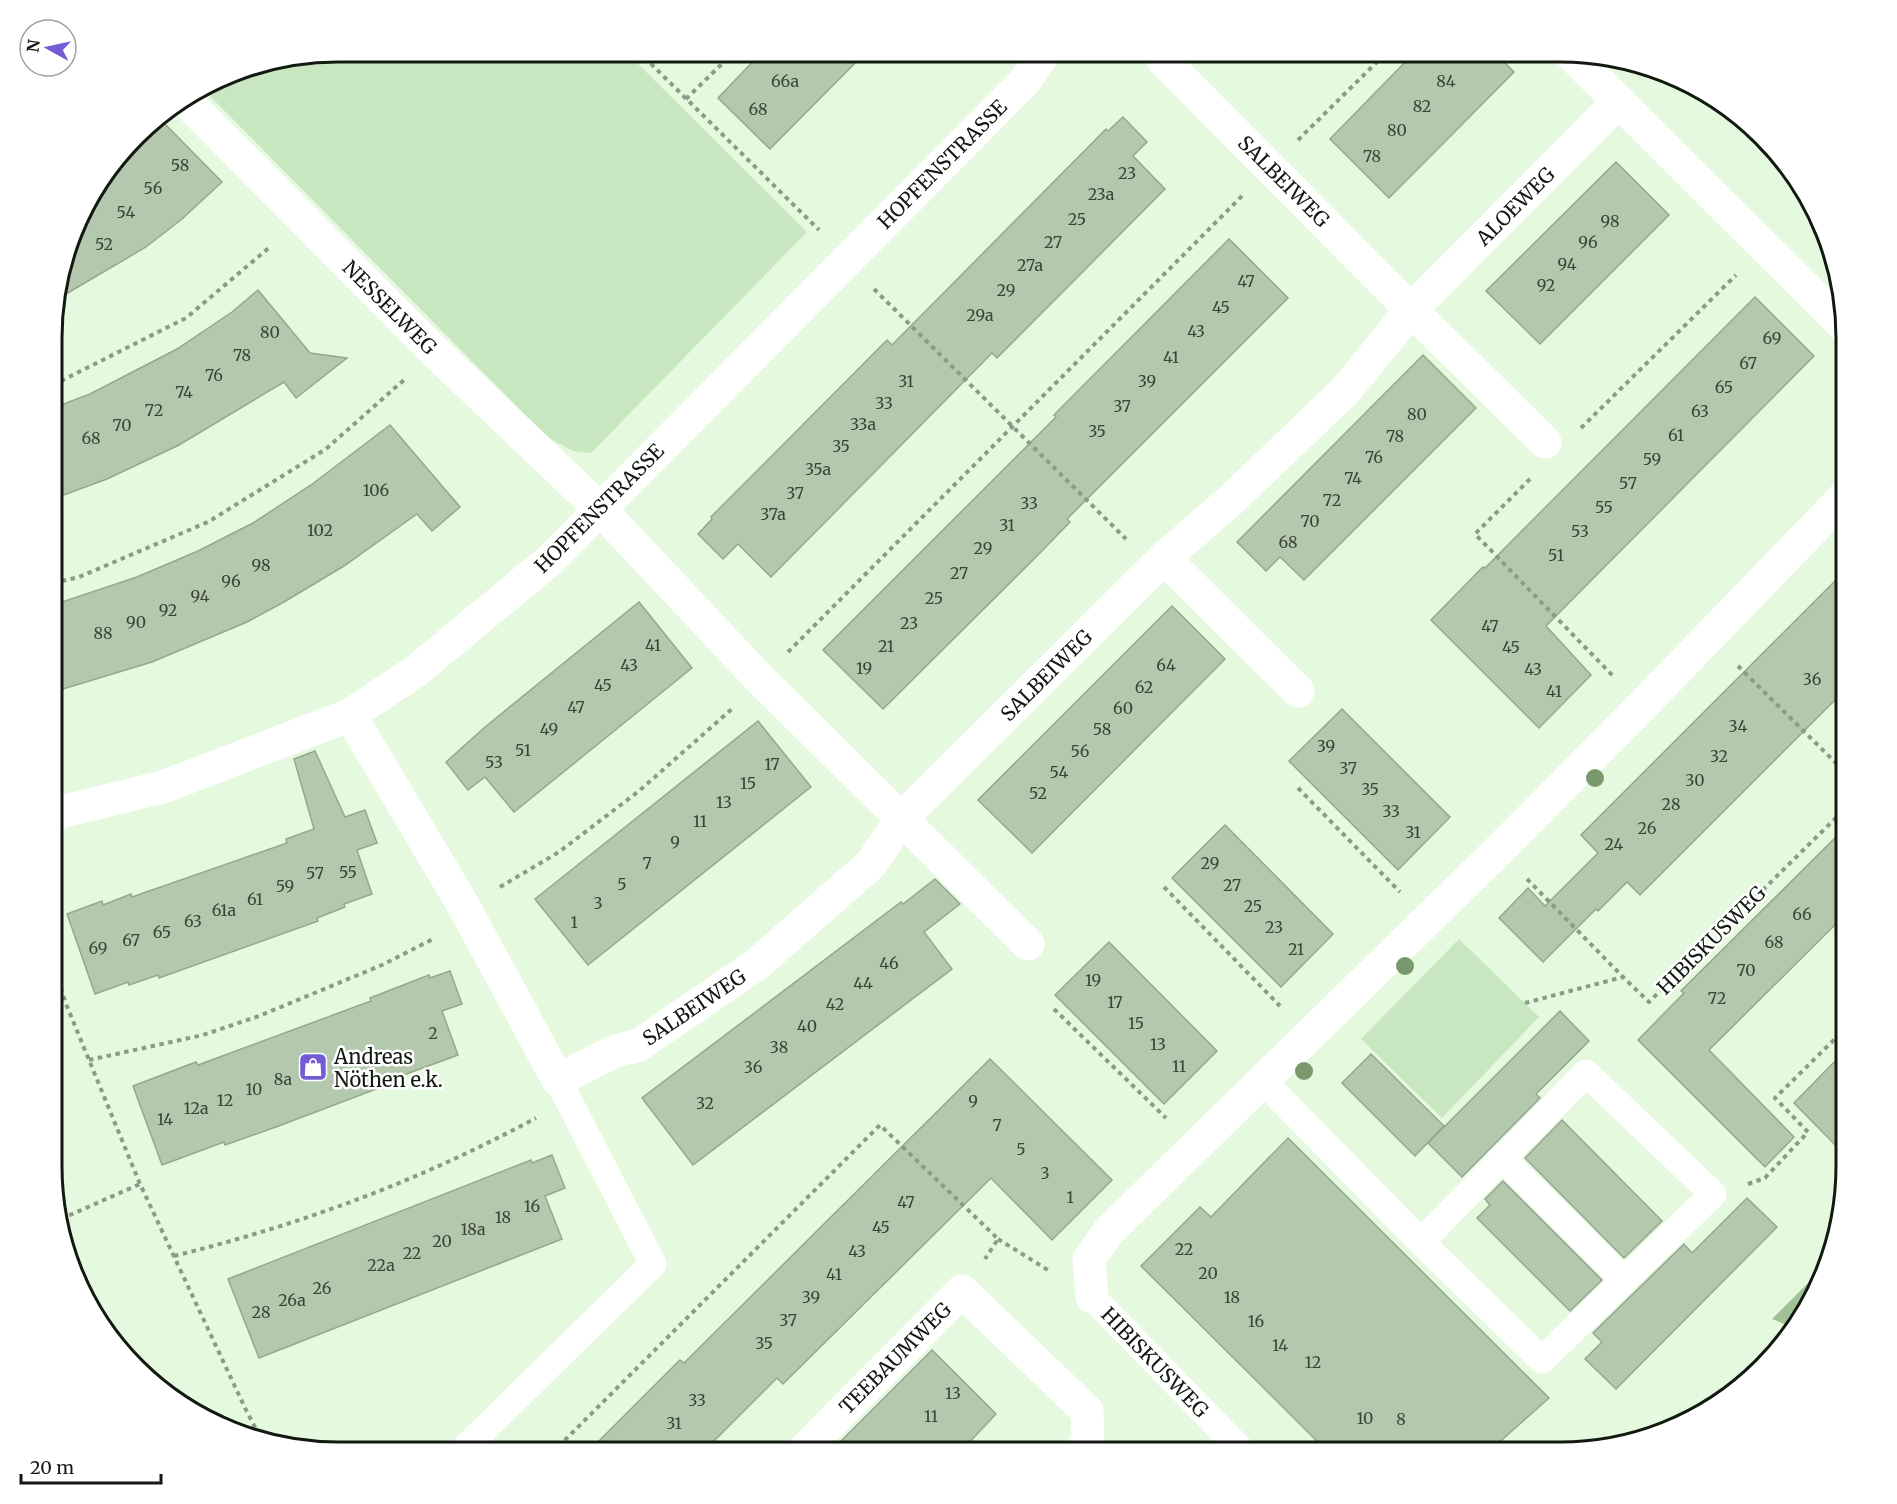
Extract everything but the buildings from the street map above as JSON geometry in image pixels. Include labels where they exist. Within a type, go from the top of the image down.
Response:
[{"type":"street","name":"HOPFENSTRASSE","points":[[62,812],[163,787],[350,715],[425,663],[550,560],[1024,81],[1037,62]]},
{"type":"street","name":"SALBEIWEG","points":[[1165,62],[1550,448]]},
{"type":"street","points":[[1579,62],[1835,317]]},
{"type":"street","name":"ALOEWEG","points":[[1411,310],[1619,101]]},
{"type":"street","name":"NESSELWEG","points":[[190,105],[435,352],[599,508]]},
{"type":"street","name":"SALBEIWEG","points":[[563,1090],[613,1052],[639,1046],[757,964],[871,864],[902,818],[1159,563],[1231,500],[1346,390],[1411,310]]},
{"type":"street","name":"HIBISKUSWEG","points":[[1092,1296],[1089,1259],[1109,1231],[1499,850],[1835,506]]},
{"type":"street","points":[[599,508],[759,678],[1028,944]]},
{"type":"street","points":[[1159,563],[1298,691]]},
{"type":"street","points":[[350,715],[467,912],[563,1090]]},
{"type":"street","name":"TEEBAUMWEG","points":[[812,1442],[962,1291],[1087,1411],[1088,1442]]},
{"type":"lane","points":[[1263,1081],[1421,1242],[1542,1360],[1713,1194],[1586,1073],[1421,1242]]},
{"type":"lane","points":[[471,1442],[653,1264],[563,1090]]},
{"type":"lane","points":[[1502,1158],[1624,1280]]},
{"type":"lane","name":"HIBISKUSWEG","points":[[1092,1296],[1233,1442]]},
{"type":"path","points":[[649,62],[1013,427],[1159,563]]},
{"type":"path","points":[[686,99],[724,62]]},
{"type":"path","points":[[89,1060],[203,1035],[259,1016],[382,965],[559,852],[639,791],[739,703],[759,678],[1377,62]]},
{"type":"path","points":[[62,380],[186,318],[302,220]]},
{"type":"path","points":[[1642,706],[1475,534],[1550,448],[1765,246]]},
{"type":"path","points":[[62,581],[79,577],[208,522],[326,449],[435,352]]},
{"type":"path","points":[[1708,636],[1835,762]]},
{"type":"path","points":[[1298,788],[1428,920]]},
{"type":"path","name":"HIBISKUSWEG","points":[[1525,1003],[1623,977],[1648,1002],[1835,819]]},
{"type":"path","points":[[1499,850],[1623,977]]},
{"type":"path","points":[[1164,887],[1308,1035]]},
{"type":"path","points":[[62,992],[140,1185],[256,1430]]},
{"type":"path","points":[[1054,1009],[1194,1146]]},
{"type":"path","points":[[1713,1194],[1765,1178],[1808,1132],[1775,1098],[1835,1039]]},
{"type":"path","points":[[174,1256],[247,1238],[313,1217],[390,1188],[455,1160],[563,1090]]},
{"type":"path","name":"HIBISKUSWEG","points":[[562,1442],[880,1125],[998,1239],[1092,1296]]},
{"type":"path","points":[[66,1217],[140,1185]]},
{"type":"path","points":[[962,1291],[998,1239]]},
{"type":"green space","points":[[320,62],[636,62],[807,232],[591,453],[573,451],[547,437],[208,94],[266,71]]},
{"type":"green space","points":[[1459,939],[1539,1017],[1442,1118],[1361,1039]]},
{"type":"green space","points":[[1810,1281],[1786,1324],[1772,1319]]},
{"type":"place","name":"Andreas Nöthen e.k.","points":[[313,1067]]}]
